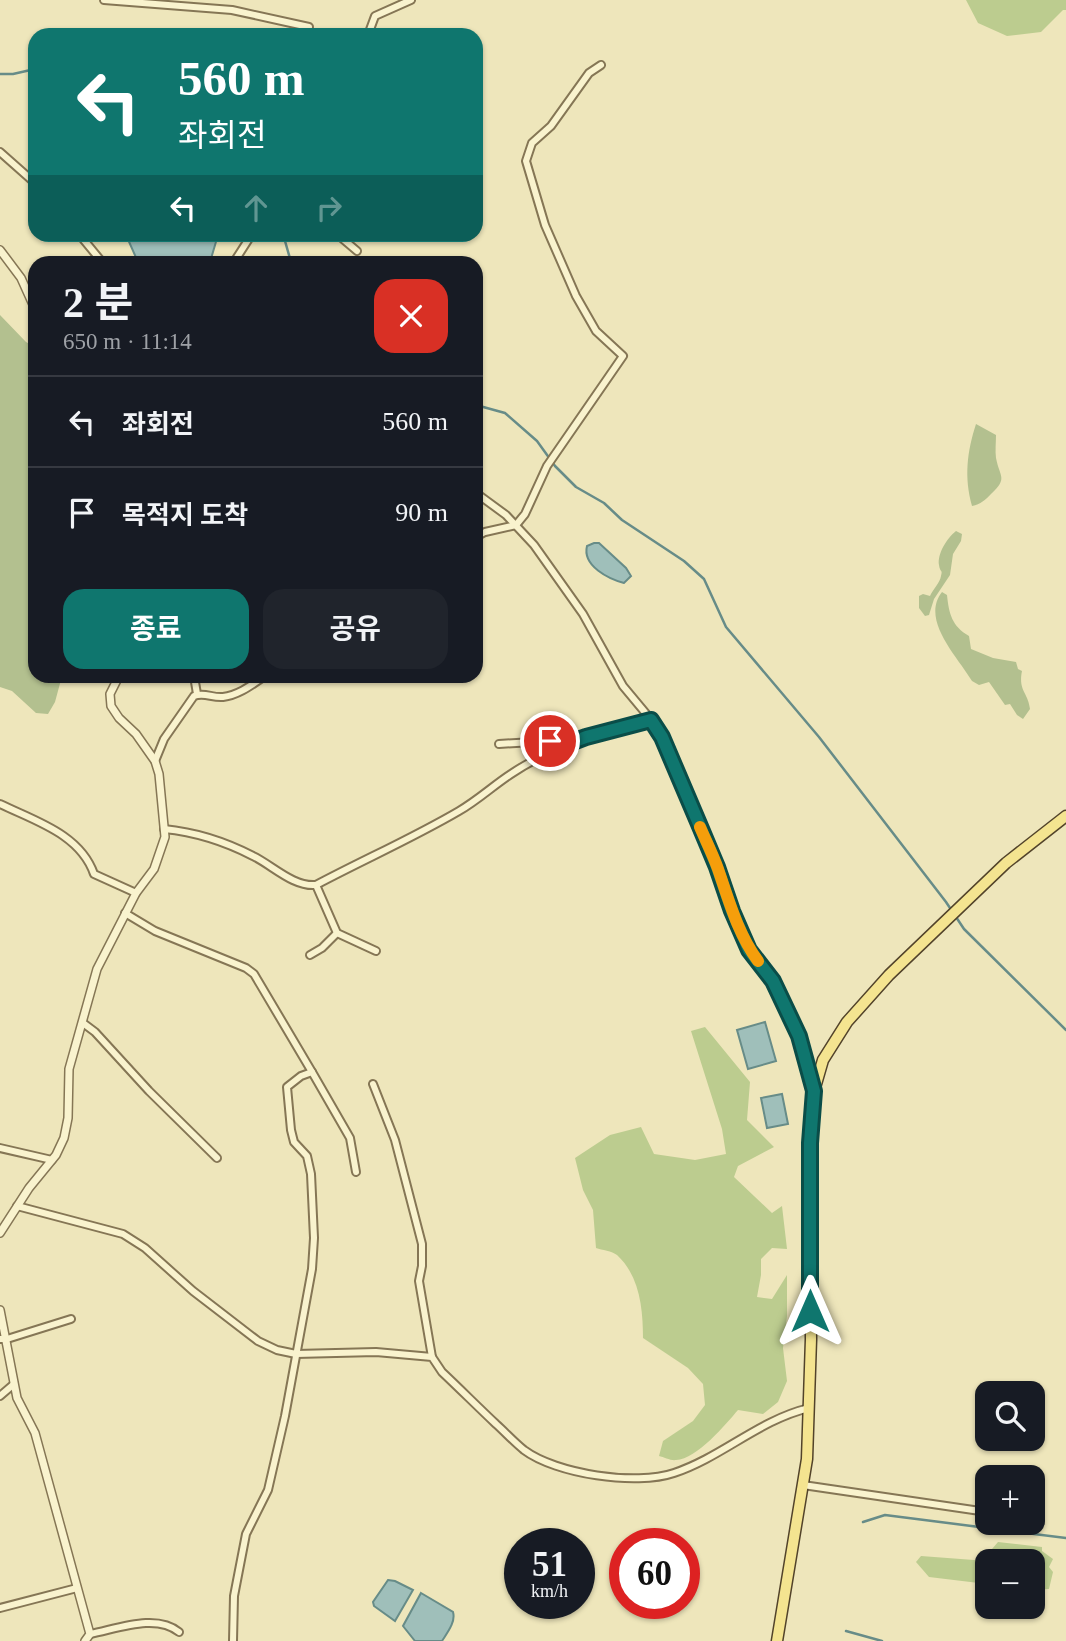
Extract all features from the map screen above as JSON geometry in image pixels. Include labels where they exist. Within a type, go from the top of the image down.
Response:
[{"type":"main road","points":[[777,1641],[803,1485],[809,1408],[810,1143],[814,1091],[823,1060],[847,1022],[889,975],[1006,863],[1066,816]]},
{"type":"street","points":[[104,0],[232,10],[309,27]]},
{"type":"street","points":[[371,28],[375,16],[411,0]]},
{"type":"street","points":[[483,533],[516,525],[525,514],[547,467],[623,356],[596,331],[576,296],[545,225],[526,161],[532,143],[551,126],[589,73],[601,65]]},
{"type":"street","points":[[0,152],[28,177]]},
{"type":"street","points":[[86,242],[97,256]]},
{"type":"street","points":[[346,242],[357,251]]},
{"type":"street","points":[[0,250],[21,278],[28,294]]},
{"type":"street","points":[[483,499],[516,525],[534,545],[583,614],[623,686],[662,737],[745,940],[773,981],[799,1036],[814,1091]]},
{"type":"street","points":[[1,1228],[52,1160],[64,1138],[68,1118],[69,1069],[96,969],[136,893],[154,869],[165,837],[159,774],[155,761],[111,706],[110,694],[116,683]]},
{"type":"street","points":[[195,683],[197,694]]},
{"type":"street","points":[[197,694],[228,696],[254,683]]},
{"type":"street","points":[[155,761],[164,739],[197,694]]},
{"type":"street","points":[[164,829],[208,838],[252,855],[296,882],[308,886],[316,885],[458,812],[494,789],[510,774],[562,746],[651,720]]},
{"type":"street","points":[[499,744],[550,741],[562,746]]},
{"type":"street","points":[[0,804],[62,834],[89,859],[94,874],[136,893]]},
{"type":"street","points":[[316,885],[337,933],[376,951]]},
{"type":"street","points":[[125,913],[155,931],[246,968],[254,974],[350,1138],[356,1171]]},
{"type":"street","points":[[310,955],[322,948],[337,933]]},
{"type":"street","points":[[83,1023],[95,1032],[149,1091],[217,1158]]},
{"type":"street","points":[[233,1641],[234,1596],[246,1534],[268,1490],[285,1416],[312,1269],[313,1194],[307,1156],[294,1142],[286,1095],[287,1087],[312,1072]]},
{"type":"street","points":[[373,1084],[395,1140],[422,1244],[419,1281],[432,1357],[442,1372],[524,1450],[545,1461],[579,1471],[628,1479],[674,1473],[765,1424],[809,1408]]},
{"type":"street","points":[[0,1148],[52,1160]]},
{"type":"street","points":[[17,1206],[123,1234],[145,1248],[193,1291],[258,1341],[277,1350],[296,1354],[376,1352],[432,1357]]},
{"type":"street","points":[[0,1310],[3,1339],[16,1398],[35,1433],[42,1453],[87,1637],[162,1622],[179,1632]]},
{"type":"street","points":[[3,1339],[71,1319]]},
{"type":"street","points":[[0,1396],[14,1384]]},
{"type":"street","points":[[803,1485],[975,1510]]},
{"type":"street","points":[[0,1608],[77,1588]]},
{"type":"green space","points":[[966,0],[1066,0],[1066,10],[1041,32],[1007,36],[978,23]]},
{"type":"green space","points":[[0,315],[28,343],[28,683],[60,683],[55,702],[48,714],[36,713],[12,691],[0,687]]},
{"type":"green space","points":[[976,424],[996,435],[996,458],[1001,481],[989,496],[972,506],[968,465]]},
{"type":"green space","points":[[956,531],[962,534],[953,554],[950,575],[934,599],[929,615],[925,616],[919,608],[919,596],[930,596],[939,581],[942,572],[939,567],[941,551]]},
{"type":"green space","points":[[942,592],[947,595],[950,614],[955,624],[969,636],[971,649],[993,658],[1016,662],[1018,669],[1022,671],[1021,683],[1030,709],[1023,719],[1010,704],[1005,705],[989,682],[979,685],[972,681],[951,650],[938,626],[935,614],[936,603]]},
{"type":"green space","points":[[705,1027],[750,1082],[747,1120],[774,1147],[738,1166],[734,1177],[772,1213],[782,1206],[787,1249],[772,1248],[761,1259],[757,1297],[772,1299],[787,1275],[787,1316],[783,1348],[787,1381],[778,1402],[763,1414],[738,1410],[702,1447],[693,1454],[674,1460],[659,1456],[663,1441],[693,1421],[705,1405],[703,1384],[688,1368],[643,1338],[639,1294],[631,1273],[617,1255],[596,1248],[593,1210],[583,1190],[575,1158],[610,1135],[641,1127],[654,1154],[695,1160],[726,1154],[722,1129],[691,1031]]},
{"type":"green space","points":[[998,1542],[1042,1547],[1042,1549],[992,1549]]},
{"type":"green space","points":[[1045,1553],[1053,1559],[1049,1567],[1053,1572],[1049,1589],[1045,1589]]},
{"type":"green space","points":[[921,1556],[975,1560],[975,1583],[929,1577],[916,1562]]},
{"type":"water","points":[[129,242],[216,242],[212,256],[135,256]]},
{"type":"water","points":[[599,543],[626,568],[631,576],[624,583],[604,575],[589,560],[587,546]]},
{"type":"water","points":[[765,1022],[776,1061],[748,1069],[737,1030]]},
{"type":"water","points":[[782,1094],[788,1124],[767,1128],[761,1098]]},
{"type":"water","points":[[388,1580],[413,1590],[395,1621],[374,1606],[373,1602]]},
{"type":"water","points":[[421,1593],[453,1612],[452,1623],[442,1641],[415,1641],[403,1626]]},
{"type":"waterway","points":[[0,74],[28,71]]},
{"type":"waterway","points":[[285,242],[289,256]]},
{"type":"waterway","points":[[483,407],[505,413],[537,441],[555,466],[576,487],[604,503],[622,520],[684,561],[704,579],[726,627],[819,737],[964,929],[1066,1030]]},
{"type":"waterway","points":[[863,1522],[885,1515],[1066,1538]]},
{"type":"waterway","points":[[846,1631],[882,1641]]},
{"type":"slow traffic","points":[[700,827],[732,911],[749,950],[758,961]]},
{"type":"route","points":[[550,741],[562,746],[609,730],[651,720],[662,737],[749,950],[773,981],[799,1036],[814,1091],[810,1143],[810,1311]]}]
